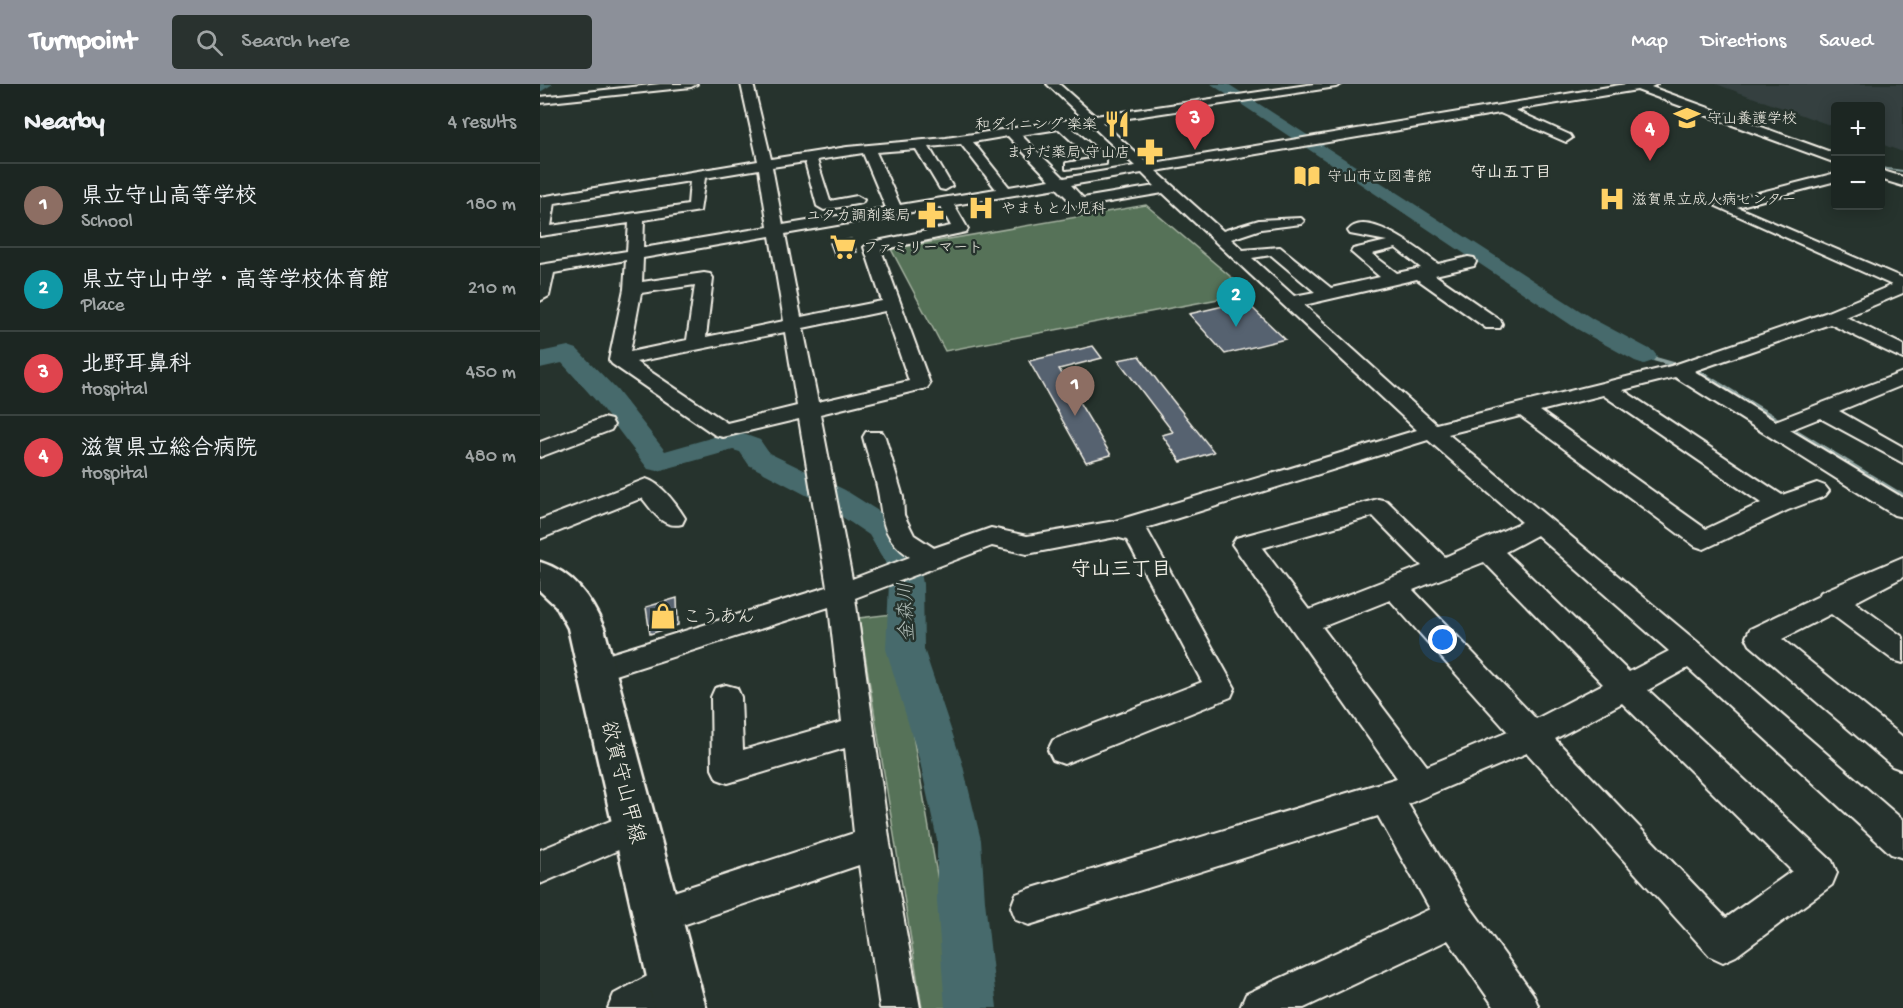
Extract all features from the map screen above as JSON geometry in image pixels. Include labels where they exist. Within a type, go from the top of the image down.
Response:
[{"type":"main road","name":"欲賀守山甲線","points":[[540,574],[567,592],[578,606],[597,669],[634,827],[659,914],[677,995]]},
{"type":"street","points":[[540,100],[691,84]]},
{"type":"street","points":[[747,84],[765,164],[775,231],[841,593],[873,844],[900,1008]]},
{"type":"street","points":[[1053,84],[1432,432],[1691,653],[1903,842]]},
{"type":"street","points":[[698,174],[694,208],[542,232],[544,201],[698,174],[810,157],[1012,133],[1336,84]]},
{"type":"street","points":[[925,189],[1006,193],[1504,110],[1640,85],[1831,157]]},
{"type":"street","points":[[1504,110],[1566,138]]},
{"type":"street","points":[[975,181],[1101,161],[1062,125]]},
{"type":"street","points":[[1012,133],[1050,169],[1080,203],[1167,188]]},
{"type":"street","points":[[964,139],[1006,193]]},
{"type":"street","points":[[619,360],[723,430],[920,384],[890,305],[872,247],[960,229],[949,191],[920,144]]},
{"type":"street","points":[[868,149],[890,195],[895,211]]},
{"type":"street","points":[[810,157],[824,206],[907,192]]},
{"type":"street","points":[[1885,175],[1903,182]]},
{"type":"street","points":[[1831,178],[1723,206],[1900,291]]},
{"type":"street","points":[[540,296],[543,269],[895,211],[949,191]]},
{"type":"street","points":[[619,360],[633,289],[637,217]]},
{"type":"street","points":[[1221,237],[1259,225],[1296,221]]},
{"type":"street","points":[[1356,231],[1358,229],[1390,236],[1429,272],[1493,324]]},
{"type":"street","points":[[1395,280],[1359,252],[1399,243]]},
{"type":"street","points":[[1240,255],[1274,250],[1328,293]]},
{"type":"street","points":[[1292,302],[1468,262]]},
{"type":"street","points":[[633,289],[704,278],[696,344]]},
{"type":"street","points":[[597,669],[841,593],[991,537],[1027,545],[1116,529],[1432,432],[1526,411],[1606,387],[1678,370],[1900,291]]},
{"type":"street","points":[[619,360],[890,305]]},
{"type":"street","points":[[1831,317],[1903,353]]},
{"type":"street","points":[[1678,370],[1903,509]]},
{"type":"street","points":[[1773,429],[1903,378]]},
{"type":"street","points":[[1606,387],[1779,504]]},
{"type":"street","points":[[1877,387],[1903,401]]},
{"type":"street","points":[[1820,409],[1903,456]]},
{"type":"street","points":[[1526,411],[1704,540],[1779,504],[1817,490]]},
{"type":"street","points":[[540,450],[603,425]]},
{"type":"street","points":[[874,437],[891,497],[892,515],[904,540],[931,559]]},
{"type":"street","points":[[540,530],[646,487],[673,518]]},
{"type":"street","points":[[1421,784],[1245,544],[1378,507],[1442,569]]},
{"type":"street","points":[[1304,623],[1488,550],[1540,523]]},
{"type":"street","points":[[1064,750],[1220,687],[1136,533],[1116,529]]},
{"type":"street","points":[[1395,588],[1530,737],[1723,943],[1819,873],[1624,686],[1488,550]]},
{"type":"street","points":[[1903,566],[1831,599],[1760,637],[1903,756]]},
{"type":"street","points":[[1831,599],[1903,652]]},
{"type":"street","points":[[1029,907],[1386,798],[1530,737],[1691,653]]},
{"type":"street","points":[[726,696],[728,770],[859,730]]},
{"type":"street","points":[[1386,798],[1455,917],[1519,1008]]},
{"type":"street","points":[[540,867],[634,827]]},
{"type":"street","points":[[659,914],[873,844]]},
{"type":"street","points":[[1273,1005],[1455,917]]},
{"type":"street","points":[[628,1008],[677,995]]},
{"type":"shaded area","points":[[1716,84],[1903,84],[1903,152],[1885,145],[1885,102],[1831,102],[1831,126]]},
{"type":"green space","points":[[1146,205],[1250,293],[945,351],[891,249]]},
{"type":"green space","points":[[892,614],[960,1008],[922,1008],[859,618]]},
{"type":"building","name":"ファミリーマート","points":[[851,239],[857,252],[835,256],[830,243]]},
{"type":"building","points":[[1245,301],[1285,339],[1225,354],[1189,314]]},
{"type":"building","points":[[1093,346],[1102,358],[1059,369],[1111,455],[1086,462],[1029,361]]},
{"type":"building","points":[[1139,356],[1214,452],[1181,462],[1162,435],[1173,432],[1118,360]]},
{"type":"building","name":"こうあん","points":[[677,598],[678,625],[650,634],[646,607]]},
{"type":"waterway","name":"金森川","points":[[540,88],[546,84]]},
{"type":"waterway","points":[[1218,84],[1585,324],[1644,356]]},
{"type":"waterway","points":[[1645,84],[1701,105]]},
{"type":"waterway","points":[[1809,144],[1831,151]]},
{"type":"waterway","points":[[1885,169],[1903,171]]},
{"type":"waterway","name":"金森川","points":[[540,360],[568,354],[607,396],[658,462],[735,440],[750,446],[759,459],[834,497],[880,527],[902,561],[906,584],[905,649],[941,762],[959,840],[961,901],[971,1008]]},
{"type":"waterway","points":[[1644,356],[1679,366]]},
{"type":"waterway","points":[[1688,369],[1699,372],[1901,495]]},
{"type":"waterway","points":[[1899,493],[1903,496]]},
{"type":"place","name":"守山養護学校","points":[[1687,118]]},
{"type":"place","name":"和ダイニング 楽楽","points":[[1117,124]]},
{"type":"place","name":"北野耳鼻科","points":[[1195,150]]},
{"type":"place","name":"ますだ薬局 守山店","points":[[1150,152]]},
{"type":"place","name":"滋賀県立総合病院","points":[[1650,161]]},
{"type":"place","name":"守山市立図書館","points":[[1307,176]]},
{"type":"place","name":"滋賀県立成人病センター","points":[[1612,199]]},
{"type":"place","name":"やまもと小児科","points":[[981,208]]},
{"type":"place","name":"ユタカ調剤薬局","points":[[931,215]]},
{"type":"place","name":"ファミリーマート","points":[[843,247]]},
{"type":"place","name":"県立守山中学・高等学校体育館","points":[[1236,327]]},
{"type":"place","name":"県立守山高等学校","points":[[1075,416]]},
{"type":"place","name":"こうあん","points":[[663,616]]},
{"type":"district","name":"守山五丁目","points":[[1511,171]]},
{"type":"district","name":"守山三丁目","points":[[1121,568]]}]
